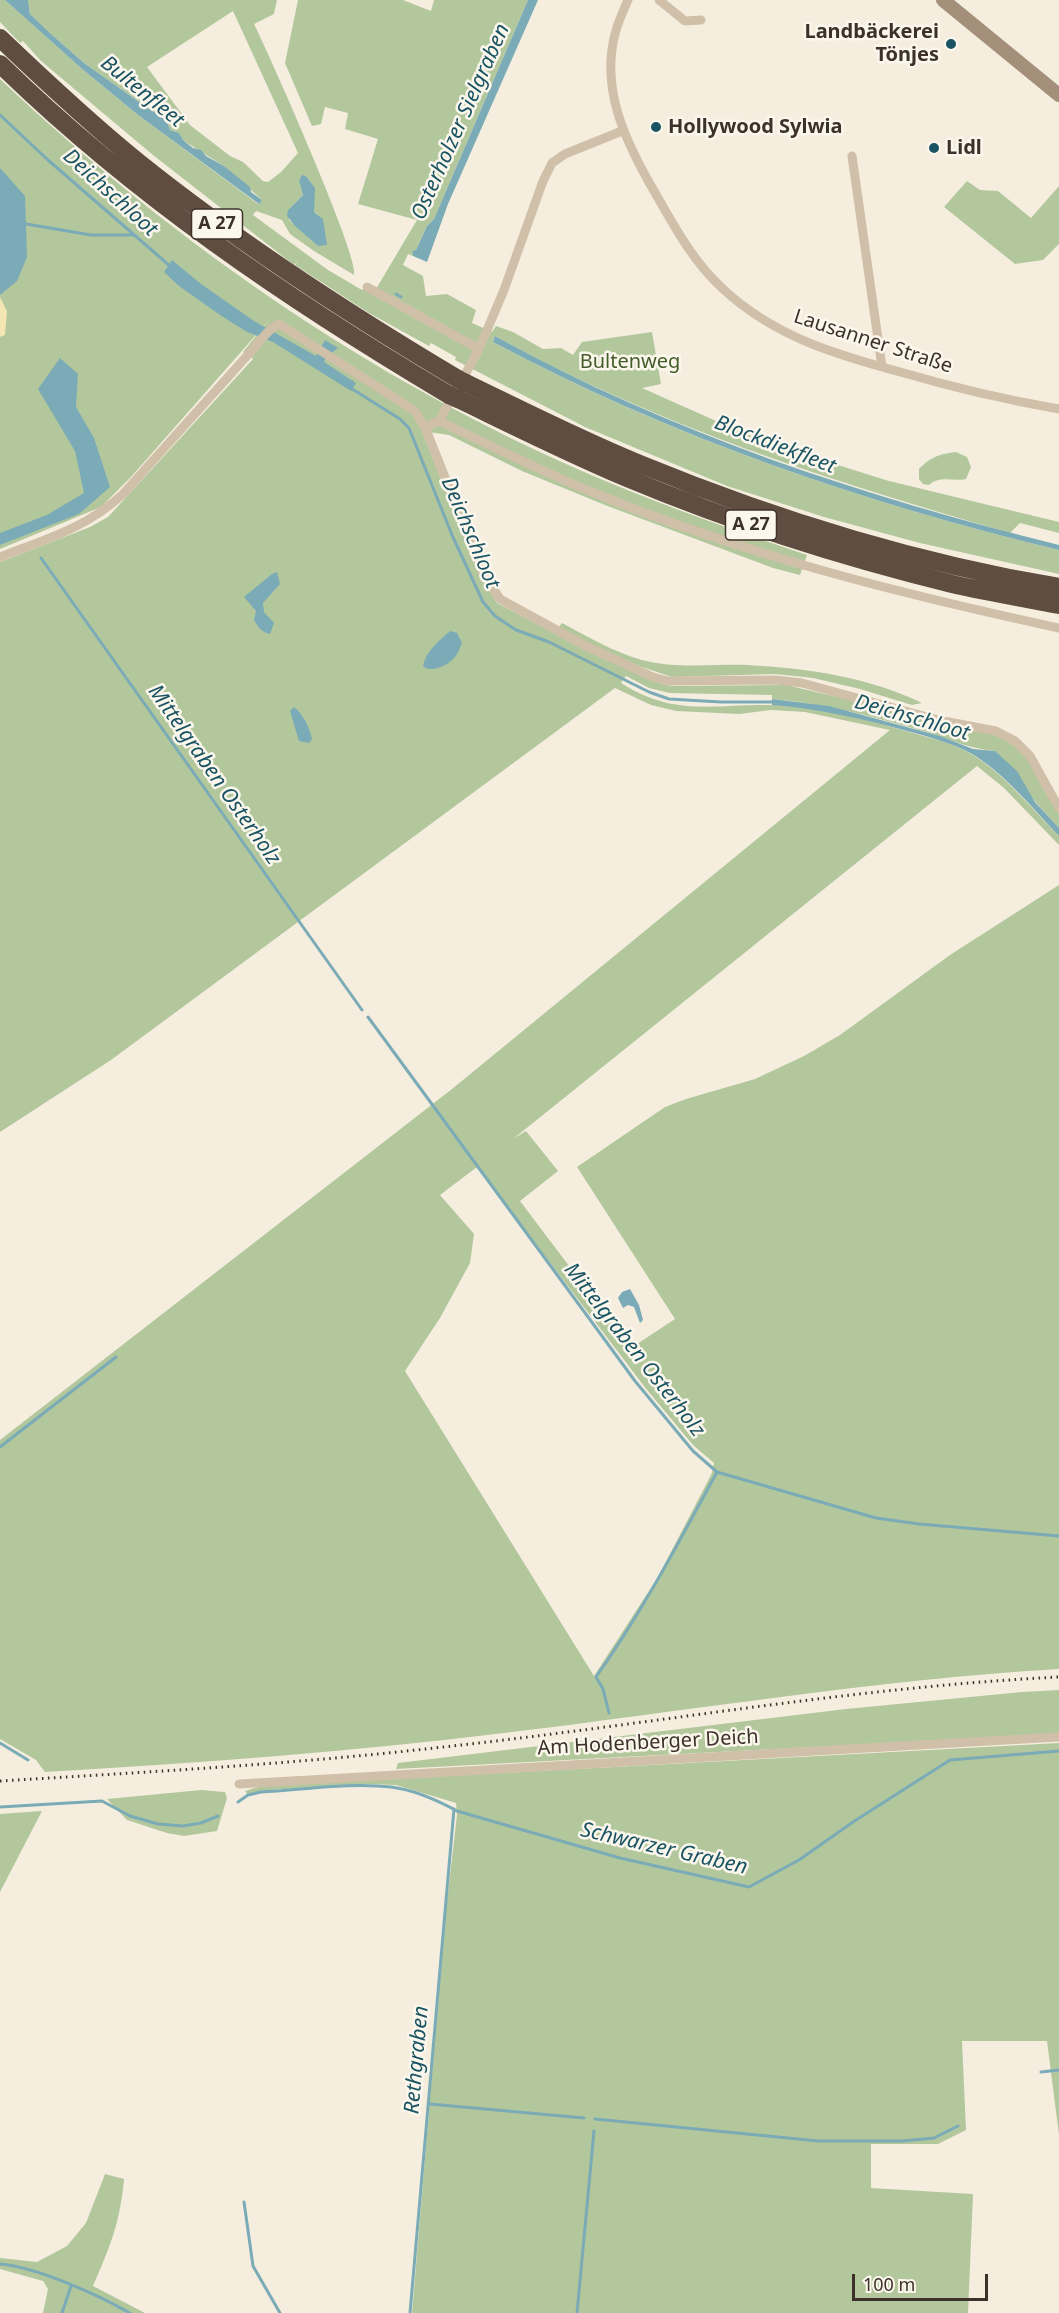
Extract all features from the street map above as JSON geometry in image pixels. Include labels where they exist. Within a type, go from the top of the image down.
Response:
[{"type":"highway","name":"A 27","points":[[0,38],[103,132],[219,225],[458,389],[563,450],[629,479],[763,529],[902,571],[1059,605]]},
{"type":"highway","name":"A 27","points":[[0,64],[110,163],[230,255],[361,342],[458,389],[640,464],[771,512],[838,534],[958,567],[1059,587]]},
{"type":"street","name":"Lausanner Straße","points":[[628,0],[615,34],[610,74],[622,131],[682,239],[721,288],[772,327],[806,342],[882,368],[946,386],[1059,409]]},
{"type":"street","points":[[659,0],[685,21],[701,21]]},
{"type":"street","points":[[947,2],[1058,91]]},
{"type":"street","points":[[425,427],[439,421],[479,349],[504,290],[543,180],[552,163],[565,154],[622,131]]},
{"type":"street","points":[[852,156],[882,368]]},
{"type":"street","points":[[367,287],[479,349]]},
{"type":"street","points":[[0,557],[83,525],[104,512],[260,345],[272,326],[279,324],[415,411],[425,427],[483,573],[500,600],[584,645],[653,677],[668,681],[776,680],[802,683],[938,720],[996,731],[1015,741],[1030,756],[1059,808]]},
{"type":"street","points":[[439,421],[592,492],[743,548],[931,600],[1059,628]]},
{"type":"street","name":"Am Hodenberger Deich","points":[[239,1784],[1059,1737]]},
{"type":"green space","name":"Bultenweg","points":[[0,0],[5,0],[138,115],[258,204],[262,200],[224,166],[184,141],[179,133],[170,130],[165,117],[152,111],[84,63],[51,34],[30,14],[28,0],[277,0],[274,14],[254,24],[329,195],[352,260],[354,275],[290,234],[282,220],[256,211],[253,215],[328,270],[362,290],[367,285],[376,289],[417,220],[358,204],[378,139],[345,129],[348,113],[325,107],[321,124],[312,126],[285,63],[298,0],[403,0],[431,11],[434,0],[528,0],[434,219],[427,226],[416,250],[412,251],[413,256],[408,254],[403,265],[423,276],[426,296],[447,294],[476,310],[472,323],[492,332],[496,326],[513,332],[543,349],[561,348],[573,355],[582,342],[652,332],[661,384],[642,388],[743,433],[841,466],[889,481],[1059,522],[1059,533],[1020,523],[1010,533],[812,472],[619,398],[495,336],[493,342],[629,408],[769,464],[913,511],[1059,550],[1059,574],[920,543],[824,517],[727,486],[585,427],[455,360],[456,357],[431,343],[429,346],[369,313],[295,265],[298,261],[294,265],[153,155],[41,61],[23,41],[20,43],[0,22]],"holes":[[[233,11],[298,153],[281,172],[268,182],[263,181],[243,162],[230,156],[190,125],[147,67]],[[306,176],[312,184],[314,212],[322,223],[318,246],[289,220],[291,207],[303,195],[299,181]]]},
{"type":"green space","points":[[0,79],[68,141],[140,201],[213,257],[289,310],[367,360],[448,406],[530,447],[615,485],[807,555],[800,575],[773,568],[522,471],[449,435],[422,431],[474,563],[497,603],[554,633],[562,623],[612,649],[642,660],[694,666],[747,665],[814,671],[859,680],[922,703],[912,705],[813,678],[775,674],[672,677],[636,665],[644,674],[660,684],[672,686],[786,685],[988,732],[1020,750],[1059,814],[1059,828],[995,751],[967,746],[923,731],[849,711],[772,699],[772,695],[669,693],[649,688],[626,676],[621,683],[640,694],[676,705],[711,707],[771,705],[806,708],[858,718],[950,744],[985,763],[1007,782],[1059,836],[1059,845],[1004,788],[977,766],[513,1139],[526,1131],[558,1171],[520,1201],[631,1348],[675,1319],[577,1167],[665,1107],[755,1079],[804,1056],[840,1035],[950,955],[1059,885],[1059,1669],[850,1688],[447,1740],[160,1765],[45,1772],[36,1760],[0,1739],[0,1440],[452,1089],[890,730],[805,712],[771,710],[739,714],[676,711],[651,705],[615,688],[111,1060],[0,1132],[0,562],[90,527],[108,517],[253,359],[243,352],[270,319],[131,477],[101,507],[0,549]],"holes":[[[477,1167],[647,1390],[693,1445],[714,1463],[712,1473],[658,1577],[594,1676],[405,1371],[440,1318],[470,1263],[474,1234],[440,1195]]]},
{"type":"green space","points":[[967,181],[980,190],[998,191],[1031,218],[1059,186],[1059,244],[1043,260],[1015,264],[944,207]]},
{"type":"green space","points":[[956,452],[967,457],[971,467],[966,479],[942,479],[929,485],[923,484],[919,479],[919,469],[923,465],[936,457]]},
{"type":"green space","points":[[1059,1690],[1059,1734],[396,1769],[398,1763],[846,1709]]},
{"type":"green space","points":[[1059,1743],[1059,2135],[1047,2041],[962,2041],[966,2130],[938,2144],[871,2144],[871,2188],[973,2194],[968,2313],[412,2313],[445,1919],[457,1815],[456,1803],[396,1785],[369,1784],[271,1790],[247,1794],[245,1791],[261,1786]]},
{"type":"green space","points":[[201,1790],[225,1792],[227,1798],[217,1831],[184,1836],[127,1820],[107,1799]]},
{"type":"green space","points":[[42,1811],[0,1892],[0,1814]]},
{"type":"green space","points":[[105,2174],[124,2179],[120,2209],[113,2234],[93,2286],[145,2313],[43,2313],[48,2289],[43,2281],[0,2269],[0,2258],[37,2262],[67,2246],[86,2223]]},
{"type":"sand","points":[[0,297],[7,311],[5,335],[0,337]]},
{"type":"water","points":[[5,0],[28,0],[30,14],[51,34],[84,63],[152,111],[165,117],[170,130],[179,133],[184,141],[193,148],[201,150],[250,187],[251,192],[262,200],[259,204],[138,115]]},
{"type":"water","points":[[528,0],[538,0],[448,204],[427,262],[413,256],[412,251],[416,250],[427,226],[434,219]]},
{"type":"water","points":[[0,168],[25,196],[27,257],[17,281],[0,295]]},
{"type":"water","points":[[302,175],[306,176],[315,188],[314,212],[323,219],[327,245],[318,246],[287,216],[288,210],[303,195],[299,181]]},
{"type":"water","points":[[172,260],[201,284],[254,321],[316,356],[325,340],[338,348],[326,357],[324,362],[356,383],[351,391],[273,342],[247,332],[179,286],[164,272]]},
{"type":"water","points":[[495,336],[630,403],[770,459],[914,506],[1059,545],[1059,550],[913,511],[769,464],[629,408],[560,376],[493,342]]},
{"type":"water","points":[[60,358],[78,374],[76,407],[94,438],[110,487],[79,514],[0,545],[0,533],[47,515],[84,493],[75,451],[38,389]]},
{"type":"water","points":[[277,572],[280,584],[263,603],[264,612],[274,623],[270,634],[262,631],[257,625],[254,620],[256,611],[244,597]]},
{"type":"water","points":[[450,631],[457,633],[462,643],[456,656],[440,668],[431,669],[423,666],[430,651]]},
{"type":"water","points":[[772,699],[829,706],[940,736],[973,749],[995,751],[1017,771],[1035,802],[1059,828],[1059,836],[995,770],[964,750],[932,738],[857,718],[772,705]]},
{"type":"water","points":[[294,707],[308,726],[312,739],[309,743],[299,741],[290,711]]},
{"type":"water","points":[[630,1289],[639,1305],[643,1320],[640,1323],[634,1307],[628,1305],[623,1308],[618,1298],[622,1292]]},
{"type":"waterway","name":"Deichschloot","points":[[0,115],[170,266]]},
{"type":"waterway","points":[[26,224],[91,235],[134,235]]},
{"type":"waterway","name":"Osterholzer Sielgraben","points":[[396,294],[401,297]]},
{"type":"waterway","name":"Deichschloot","points":[[349,387],[400,419],[409,428],[452,535],[483,602],[495,616],[516,630],[549,642],[649,692],[669,699],[774,702]]},
{"type":"waterway","name":"Mittelgraben Osterholz","points":[[41,558],[362,1010]]},
{"type":"waterway","name":"Mittelgraben Osterholz","points":[[368,1017],[635,1381],[693,1451],[717,1472],[876,1518],[1059,1536]]},
{"type":"waterway","points":[[0,1447],[116,1357]]},
{"type":"waterway","points":[[609,1713],[603,1689],[596,1677],[644,1602],[717,1472]]},
{"type":"waterway","name":"Schwarzer Graben","points":[[0,1743],[28,1760]]},
{"type":"waterway","name":"Schwarzer Graben","points":[[238,1802],[248,1795],[261,1792],[359,1785],[400,1788],[426,1796],[457,1811],[620,1858],[749,1887],[799,1860],[853,1822],[950,1760],[1059,1751]]},
{"type":"waterway","name":"Schwarzer Graben","points":[[0,1807],[102,1801],[130,1816],[158,1824],[183,1826],[201,1823],[218,1816]]},
{"type":"waterway","name":"Rethgraben","points":[[410,2313],[454,1809]]},
{"type":"waterway","points":[[1041,2072],[1059,2070]]},
{"type":"waterway","points":[[430,2104],[584,2118]]},
{"type":"waterway","points":[[595,2119],[818,2141],[902,2141],[934,2138],[958,2126]]},
{"type":"waterway","points":[[577,2313],[594,2131]]},
{"type":"waterway","points":[[244,2202],[253,2266],[280,2313]]},
{"type":"waterway","points":[[0,2264],[49,2276],[85,2290],[130,2313]]},
{"type":"waterway","points":[[62,2313],[71,2286]]},
{"type":"railway","points":[[0,1781],[222,1767],[388,1753],[905,1689],[1059,1677]]},
{"type":"place","name":"Landbäckerei Tönjes","points":[[951,44]]},
{"type":"place","name":"Hollywood Sylwia","points":[[656,127]]},
{"type":"place","name":"Lidl","points":[[934,148]]},
{"type":"water label","name":"Bultenfleet","points":[[142,92]]},
{"type":"water label","name":"Blockdiekfleet","points":[[775,445]]}]
